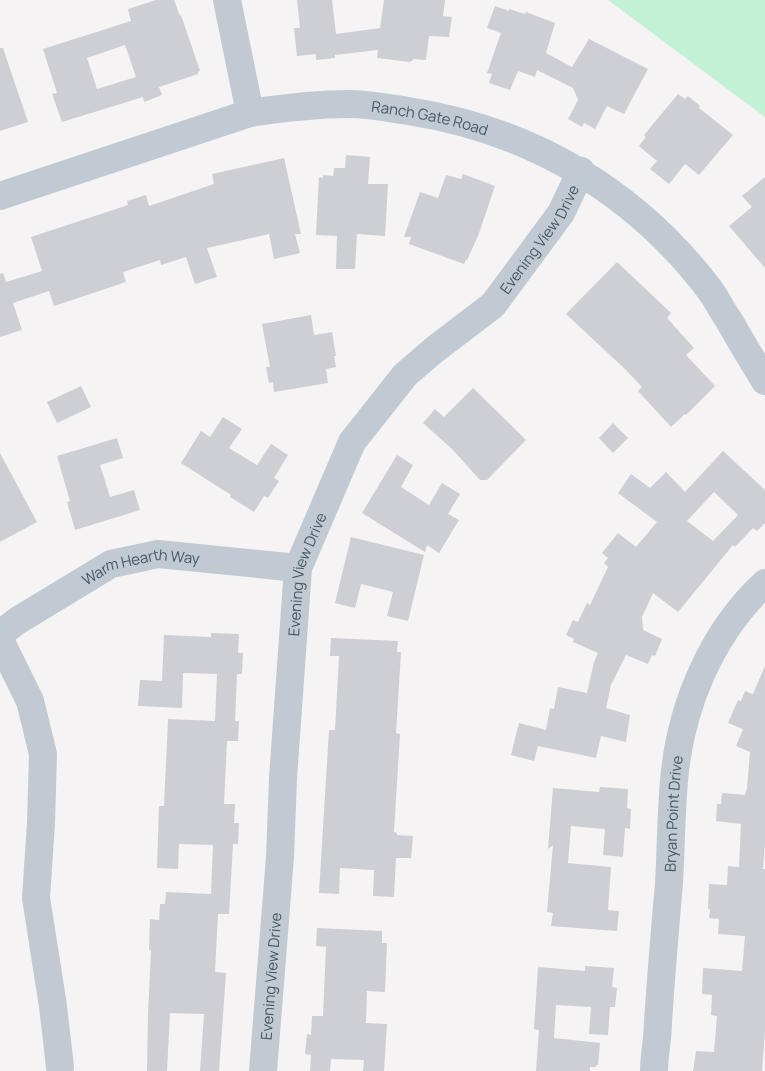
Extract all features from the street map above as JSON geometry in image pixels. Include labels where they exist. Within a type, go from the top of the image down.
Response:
[{"type":"street","points":[[227,0],[250,113]]},
{"type":"street","name":"Ranch Gate Road","points":[[0,196],[250,113],[287,107],[349,104],[434,115],[510,137],[546,153],[581,172],[632,209],[676,250],[711,292],[765,381]]},
{"type":"street","name":"Evening View Drive","points":[[263,1071],[280,856],[283,778],[298,568],[352,442],[405,375],[492,305],[562,213],[581,172]]},
{"type":"street","name":"Warm Hearth Way","points":[[0,634],[17,621],[112,564],[158,554],[298,568]]},
{"type":"street","name":"Bryan Point Drive","points":[[654,1071],[669,880],[674,780],[684,720],[695,688],[712,653],[741,609],[765,583]]},
{"type":"street","points":[[0,640],[30,701],[43,754],[42,822],[36,898],[53,1006],[60,1067]]},
{"type":"green space","points":[[608,0],[765,0],[765,117]]},
{"type":"building","points":[[156,0],[174,0],[200,71],[198,74],[159,87],[162,95],[144,102],[143,97],[62,122],[52,94],[57,93],[43,49],[131,21],[128,9]],"holes":[[[125,45],[136,77],[97,89],[87,58]]]},
{"type":"building","points":[[297,0],[332,0],[336,34],[380,28],[384,0],[445,0],[443,16],[452,17],[449,37],[429,36],[426,60],[414,59],[410,62],[377,58],[378,50],[335,55],[335,58],[316,60],[316,54],[297,56],[294,28],[300,28]]},
{"type":"building","points":[[495,6],[509,11],[509,9],[525,14],[526,12],[555,23],[546,53],[572,67],[589,39],[648,69],[624,114],[607,106],[595,129],[584,123],[582,127],[568,119],[578,100],[573,88],[537,70],[535,77],[518,71],[510,90],[489,83],[492,74],[487,73],[501,33],[487,28]]},
{"type":"building","points":[[0,48],[3,48],[28,122],[0,131]]},
{"type":"building","points":[[678,94],[685,99],[688,96],[700,106],[699,108],[733,135],[699,175],[685,164],[669,184],[650,169],[657,161],[639,146],[646,137],[644,135]]},
{"type":"building","points":[[346,155],[370,157],[368,184],[388,184],[385,236],[357,234],[355,269],[336,269],[337,236],[316,235],[319,177],[323,178],[323,175],[333,176],[334,168],[345,168]]},
{"type":"building","points":[[284,158],[301,234],[295,234],[300,253],[274,259],[269,234],[207,248],[217,277],[195,284],[186,257],[161,265],[160,260],[123,272],[126,282],[54,306],[49,291],[13,303],[22,330],[0,337],[0,274],[3,273],[6,282],[42,271],[31,237],[128,205],[127,201],[146,195],[149,206],[214,184],[212,174]]},
{"type":"building","points":[[463,174],[495,186],[478,236],[464,264],[409,244],[411,237],[404,237],[420,192],[438,198],[446,175],[461,179]]},
{"type":"building","points":[[765,177],[765,268],[729,226],[752,207],[742,196]]},
{"type":"building","points":[[617,262],[671,313],[667,318],[694,348],[686,355],[715,386],[671,427],[638,391],[642,387],[566,314]]},
{"type":"building","points":[[311,315],[314,335],[332,332],[336,367],[326,369],[328,383],[274,392],[273,382],[269,383],[266,367],[270,367],[262,324]]},
{"type":"building","points":[[81,386],[91,407],[57,423],[47,402]]},
{"type":"building","points":[[473,388],[526,440],[487,480],[480,480],[452,449],[423,423],[435,409],[444,417]]},
{"type":"building","points":[[223,417],[242,429],[229,448],[257,465],[271,444],[288,455],[274,478],[279,481],[268,498],[264,496],[254,512],[181,463],[201,431],[210,437]]},
{"type":"building","points":[[613,423],[628,438],[613,453],[599,438]]},
{"type":"building","points":[[117,438],[123,458],[100,465],[110,497],[134,490],[140,510],[75,530],[67,502],[70,501],[57,456]]},
{"type":"building","points":[[723,451],[765,490],[765,523],[757,531],[753,528],[735,547],[733,545],[678,612],[653,593],[642,617],[643,630],[662,639],[655,656],[652,655],[648,664],[626,655],[611,685],[606,708],[630,715],[626,742],[601,736],[596,758],[538,746],[534,761],[511,755],[519,723],[546,730],[550,708],[554,709],[558,687],[587,693],[598,653],[573,642],[574,639],[566,635],[573,620],[578,622],[587,603],[590,605],[608,567],[604,563],[608,558],[602,553],[618,533],[636,547],[657,522],[618,493],[631,474],[650,488],[666,472],[685,492]],"holes":[[[714,492],[738,515],[713,541],[687,521]]]},
{"type":"building","points":[[0,453],[37,522],[0,542]]},
{"type":"building","points":[[397,455],[413,465],[401,487],[429,505],[442,483],[460,494],[448,514],[459,520],[439,553],[427,545],[425,552],[362,513]]},
{"type":"building","points":[[351,537],[424,555],[408,621],[387,616],[393,592],[361,584],[355,608],[335,603]]},
{"type":"building","points":[[211,633],[239,634],[238,653],[243,653],[242,674],[237,674],[235,721],[239,721],[238,741],[227,741],[224,804],[235,804],[234,823],[239,823],[238,844],[233,844],[229,914],[218,914],[215,972],[226,973],[219,1071],[200,1071],[204,1014],[170,1013],[167,1071],[147,1071],[151,950],[149,950],[150,919],[159,920],[160,904],[165,904],[166,892],[211,894],[213,845],[179,844],[178,869],[157,868],[159,806],[164,806],[168,719],[215,721],[217,674],[183,673],[182,708],[138,706],[140,680],[162,681],[164,635],[211,637]]},
{"type":"building","points":[[331,638],[398,641],[397,652],[401,652],[396,733],[400,734],[394,832],[397,835],[413,836],[411,858],[396,858],[394,897],[373,896],[374,870],[340,868],[339,894],[319,893],[329,730],[335,730],[339,656],[330,656]]},
{"type":"building","points":[[765,666],[765,844],[763,869],[765,869],[765,1031],[762,1071],[693,1071],[696,1051],[714,1052],[717,1016],[711,1015],[712,995],[702,994],[703,968],[742,971],[745,936],[718,934],[719,919],[709,918],[709,884],[727,885],[728,866],[739,867],[741,824],[716,821],[717,804],[721,804],[722,793],[745,795],[750,752],[736,746],[743,729],[728,723],[738,700],[741,701],[745,691],[753,694]]},
{"type":"building","points":[[600,787],[628,789],[627,808],[631,809],[630,829],[625,828],[623,857],[603,855],[605,829],[571,826],[568,863],[611,867],[608,910],[619,911],[617,931],[551,926],[553,913],[547,912],[553,845],[548,849],[553,788],[599,792]]},
{"type":"building","points":[[317,928],[382,931],[382,943],[387,943],[385,992],[367,991],[366,1023],[387,1024],[384,1071],[363,1071],[364,1060],[331,1059],[330,1071],[310,1071],[311,1055],[305,1054],[307,1034],[311,1035],[312,1016],[323,1016],[326,947],[316,946]]},
{"type":"building","points":[[585,966],[614,968],[612,987],[617,988],[615,1007],[610,1007],[608,1035],[589,1034],[591,1007],[556,1005],[554,1038],[600,1043],[598,1065],[590,1067],[590,1071],[536,1071],[539,1030],[534,1029],[538,967],[585,971]]}]
